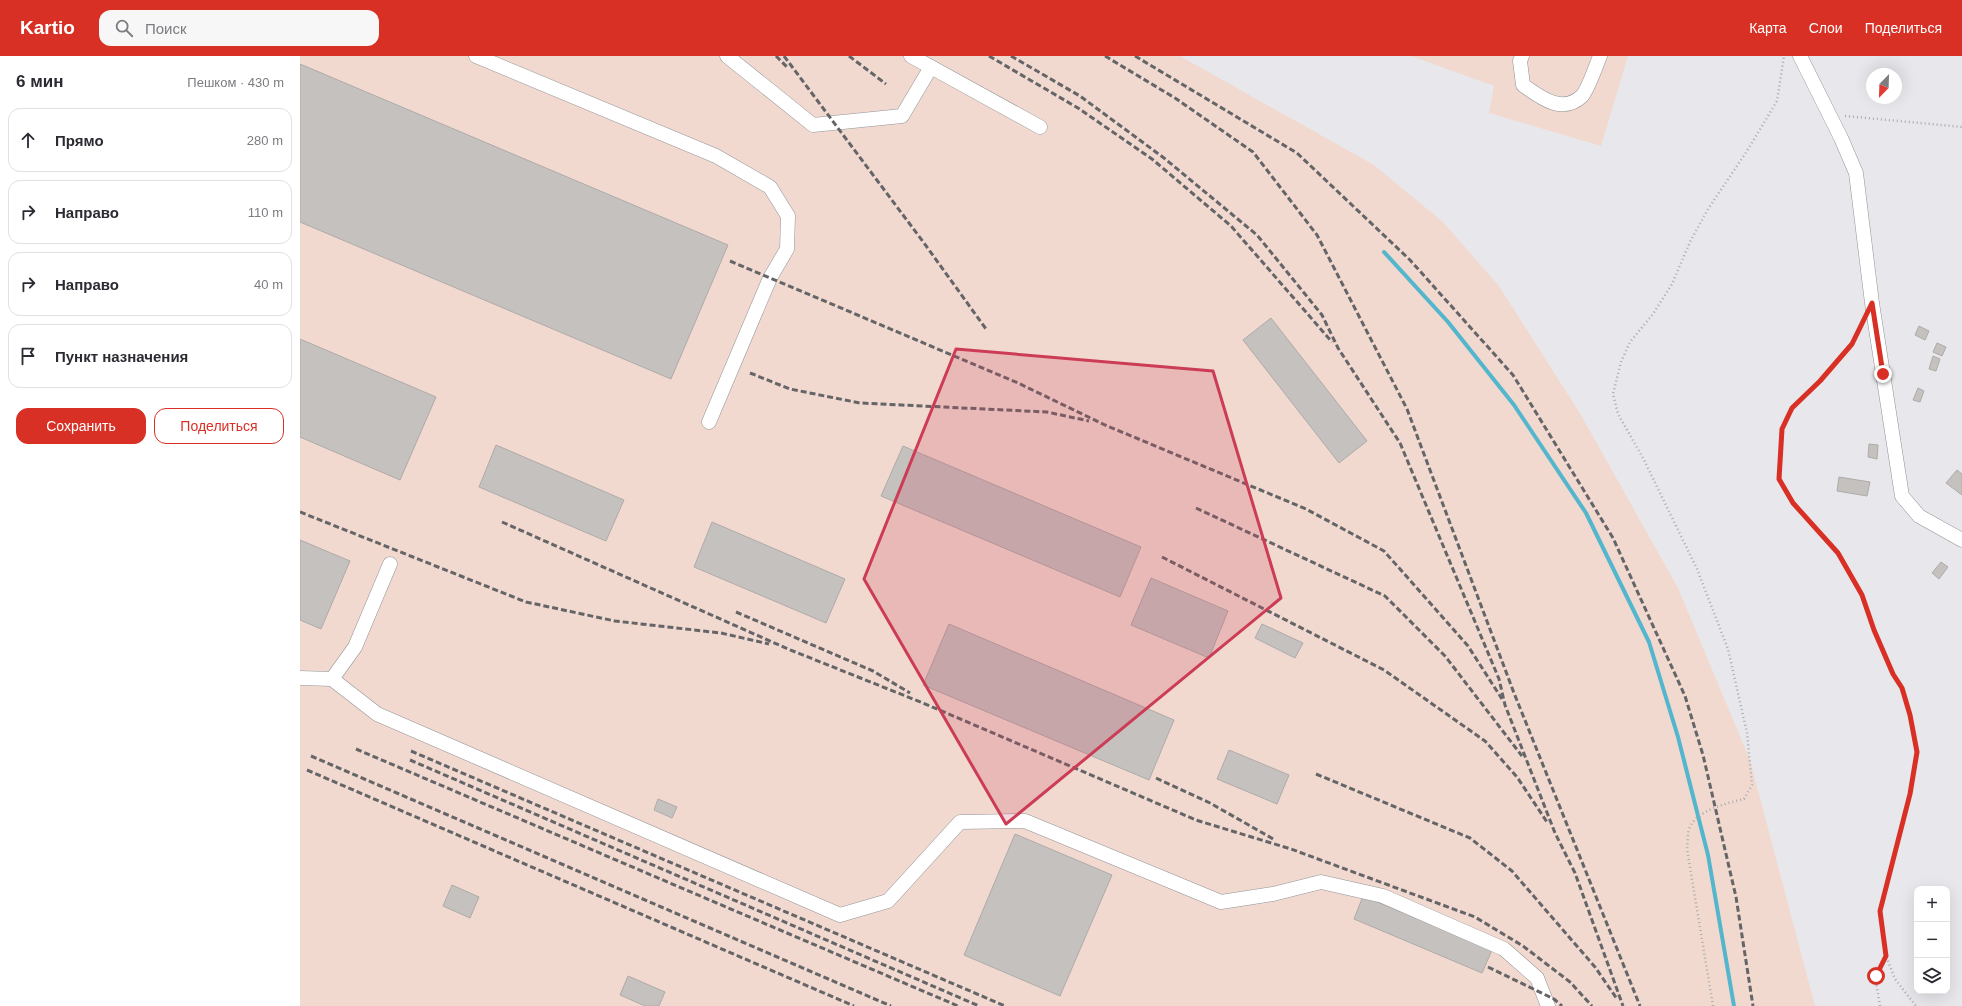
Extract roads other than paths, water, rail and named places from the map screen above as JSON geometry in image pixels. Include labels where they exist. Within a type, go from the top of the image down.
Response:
[{"type":"street","points":[[476,56],[716,156],[770,187],[788,216],[787,249],[770,278],[709,422]]},
{"type":"street","points":[[727,56],[813,125],[902,116],[931,67]]},
{"type":"street","points":[[911,56],[1040,127]]},
{"type":"street","points":[[1522,56],[1520,61],[1523,85],[1545,101],[1566,105],[1582,96],[1600,56]]},
{"type":"street","points":[[1800,56],[1856,173],[1872,303],[1902,496],[1919,516],[1962,540]]},
{"type":"street","points":[[332,679],[355,647],[390,564]]},
{"type":"street","points":[[300,678],[332,679],[377,714],[840,914],[888,901],[960,822],[1025,821],[1221,902],[1272,894],[1321,882],[1383,896],[1504,949],[1537,978],[1548,1006]]},
{"type":"waterway","points":[[1384,252],[1448,322],[1514,405],[1586,513],[1649,642],[1678,737],[1708,855],[1734,1006]]},
{"type":"railway","points":[[776,56],[787,67]]},
{"type":"railway","points":[[784,56],[924,243],[986,329]]},
{"type":"railway","points":[[849,56],[886,84]]},
{"type":"railway","points":[[989,56],[1078,108],[1152,159],[1231,226],[1332,342]]},
{"type":"railway","points":[[1011,56],[1080,96],[1164,158],[1257,235],[1322,315],[1338,348],[1400,443],[1499,679],[1505,705],[1555,833],[1575,873],[1623,1006]]},
{"type":"railway","points":[[1105,56],[1175,98],[1253,152],[1317,235],[1407,409],[1514,693],[1640,1006]]},
{"type":"railway","points":[[1135,56],[1297,153],[1410,260],[1513,375],[1613,538],[1685,696],[1703,755],[1736,897],[1753,1006]]},
{"type":"railway","points":[[730,261],[1018,383],[1105,425],[1306,509],[1384,551],[1468,646],[1502,699]]},
{"type":"railway","points":[[750,373],[790,389],[860,403],[1047,412],[1089,421]]},
{"type":"railway","points":[[1196,508],[1385,596],[1445,656],[1522,756]]},
{"type":"railway","points":[[300,512],[526,602],[615,621],[721,633],[769,644]]},
{"type":"railway","points":[[502,522],[788,649],[923,703],[1196,820],[1291,849],[1475,917],[1523,946],[1570,982],[1592,1006]]},
{"type":"railway","points":[[1162,557],[1384,670],[1485,741],[1517,777],[1547,822]]},
{"type":"railway","points":[[736,612],[873,671],[910,693]]},
{"type":"railway","points":[[356,749],[958,1006]]},
{"type":"railway","points":[[411,751],[1005,1006]]},
{"type":"railway","points":[[311,756],[891,1006]]},
{"type":"railway","points":[[410,760],[979,1006]]},
{"type":"railway","points":[[307,770],[854,1006]]},
{"type":"railway","points":[[1316,774],[1470,838],[1512,871],[1595,967],[1617,999]]},
{"type":"railway","points":[[1156,778],[1210,803],[1275,840]]},
{"type":"railway","points":[[1488,967],[1554,999],[1562,1006]]}]
